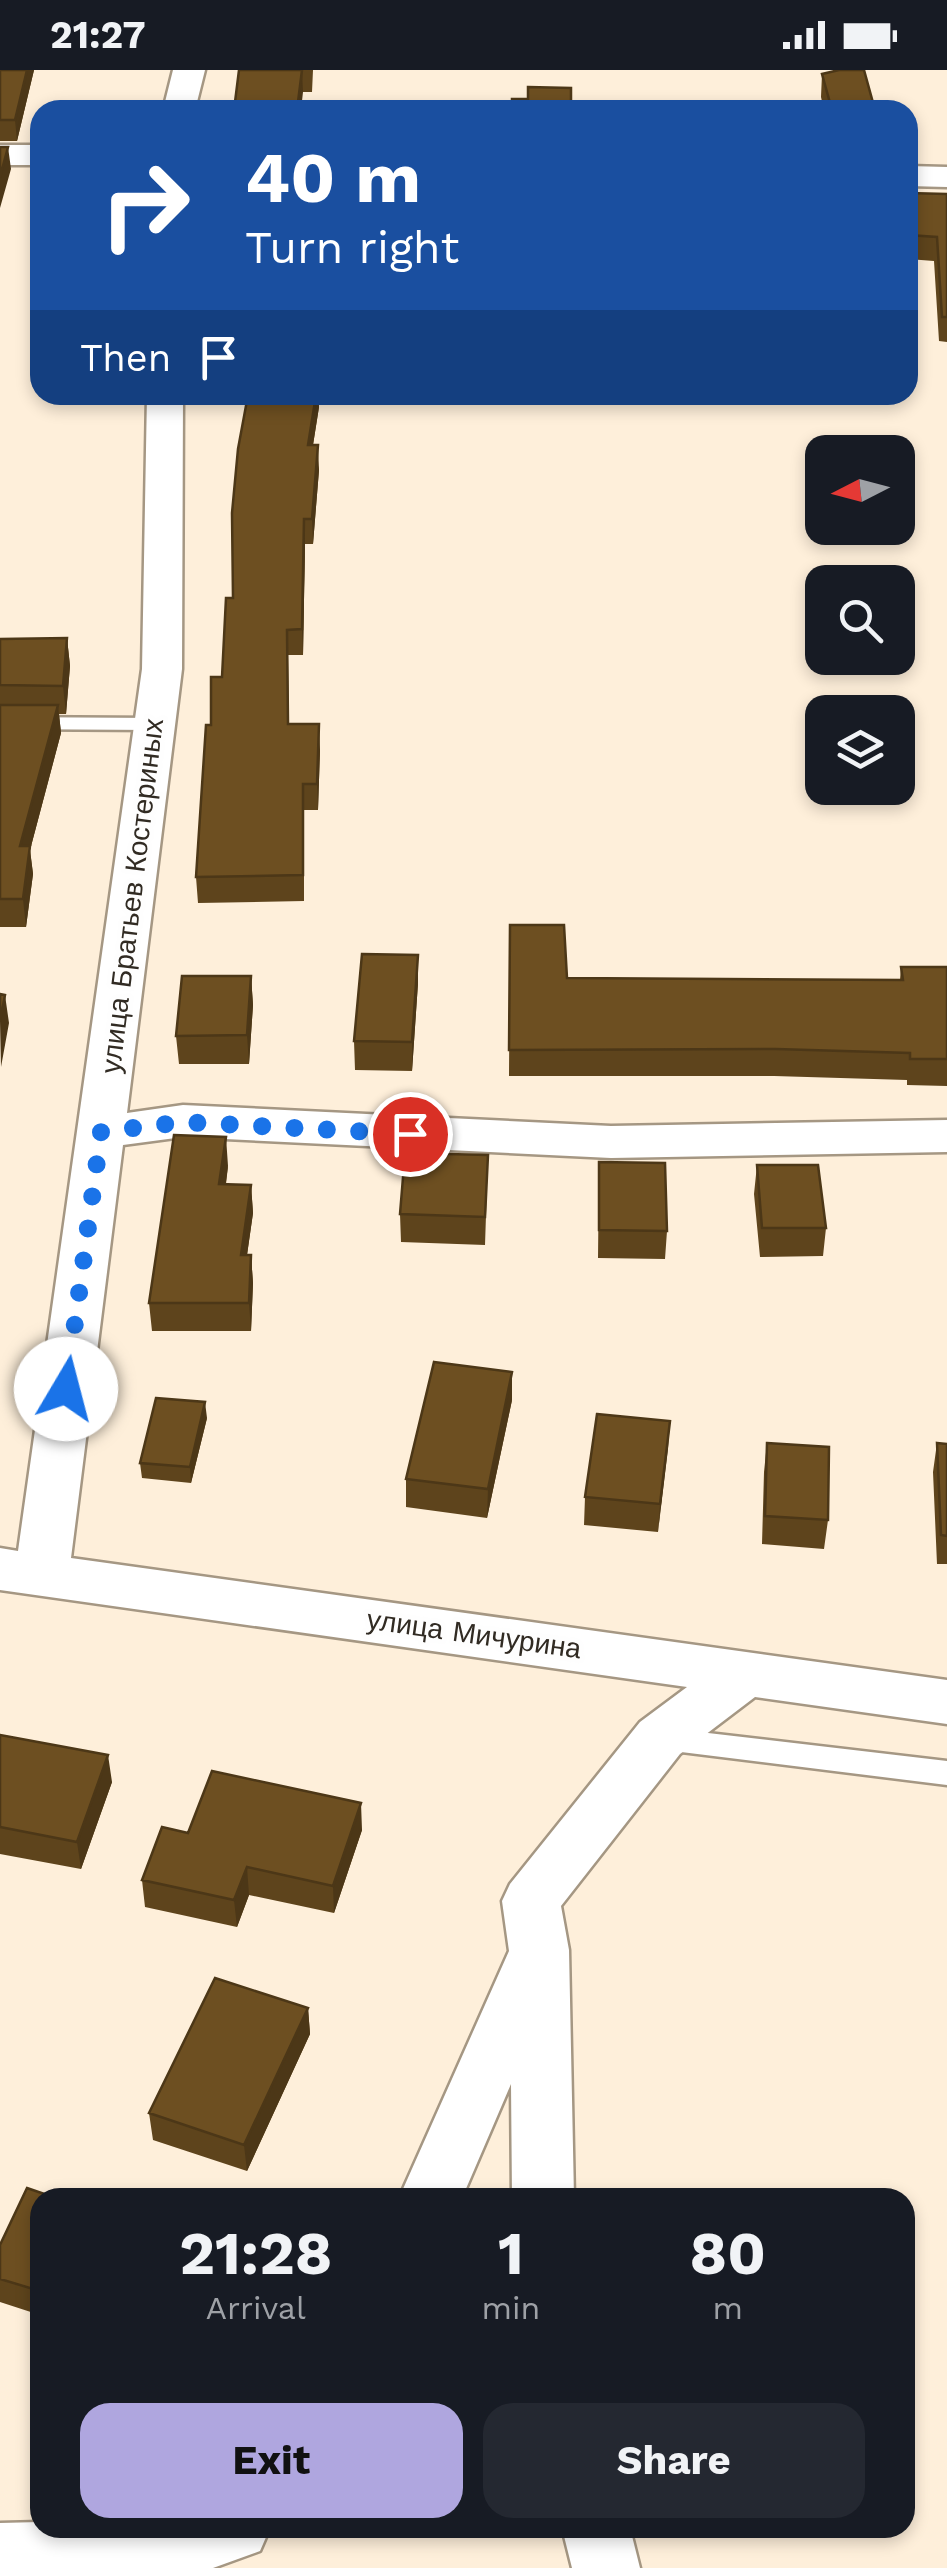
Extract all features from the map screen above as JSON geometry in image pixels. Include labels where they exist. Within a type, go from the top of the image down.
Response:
[{"type":"street","points":[[182,100],[189,70]]},
{"type":"street","points":[[0,154],[30,155]]},
{"type":"street","points":[[918,176],[947,177]]},
{"type":"street","name":"улица Братьев Костериных","points":[[21,1571],[101,1132],[162,669],[164,405]]},
{"type":"street","points":[[101,1132],[183,1122],[611,1142],[947,1136]]},
{"type":"street","name":"улица Мичурина","points":[[21,1571],[947,1702]]},
{"type":"street","points":[[544,2188],[538,1950],[531,1901],[660,1738],[748,1672]]},
{"type":"street","points":[[434,2188],[538,1950]]},
{"type":"street","points":[[0,2556],[150,2554],[203,2538]]},
{"type":"street","points":[[598,2538],[606,2568]]},
{"type":"lane","points":[[0,724],[154,724]]},
{"type":"lane","points":[[660,1738],[947,1774]]},
{"type":"building","points":[[0,70],[27,70],[15,120],[0,120]]},
{"type":"building","points":[[239,70],[302,70],[298,100],[235,100]]},
{"type":"building","points":[[864,70],[872,100],[829,100],[822,74]]},
{"type":"building","points":[[528,87],[571,88],[571,100],[512,100],[528,99]]},
{"type":"building","points":[[0,147],[8,147],[0,177]]},
{"type":"building","points":[[918,193],[947,194],[947,317],[942,317],[937,237],[918,236]]},
{"type":"building","points":[[246,405],[314,405],[308,445],[318,445],[312,519],[304,519],[302,629],[287,630],[288,724],[319,724],[317,784],[303,784],[303,875],[196,877],[206,725],[211,725],[211,677],[222,677],[226,598],[233,598],[232,513]]},
{"type":"building","points":[[67,638],[63,686],[0,685],[0,639]]},
{"type":"building","points":[[0,705],[58,705],[20,846],[30,846],[23,899],[0,899]]},
{"type":"building","points":[[510,925],[564,925],[567,978],[903,980],[901,967],[947,967],[947,1059],[910,1059],[910,1053],[776,1049],[509,1050]]},
{"type":"building","points":[[362,954],[418,955],[412,1042],[354,1041]]},
{"type":"building","points":[[182,976],[251,976],[247,1035],[176,1036]]},
{"type":"building","points":[[0,994],[5,995],[0,1021]]},
{"type":"building","points":[[174,1135],[226,1137],[219,1184],[251,1185],[241,1255],[251,1255],[249,1303],[149,1303]]},
{"type":"building","points":[[405,1153],[488,1155],[485,1217],[400,1214]]},
{"type":"building","points":[[599,1162],[665,1163],[667,1231],[599,1230]]},
{"type":"building","points":[[757,1165],[818,1165],[826,1228],[762,1228]]},
{"type":"building","points":[[434,1362],[512,1372],[488,1489],[406,1479]]},
{"type":"building","points":[[156,1398],[205,1402],[190,1467],[140,1463]]},
{"type":"building","points":[[597,1414],[670,1421],[660,1504],[585,1497]]},
{"type":"building","points":[[767,1443],[829,1447],[828,1520],[765,1516]]},
{"type":"building","points":[[937,1443],[947,1444],[947,1536],[941,1535]]},
{"type":"building","points":[[0,1735],[108,1755],[77,1842],[0,1827]]},
{"type":"building","points":[[212,1771],[361,1803],[333,1886],[247,1867],[234,1900],[142,1880],[162,1827],[188,1833]]},
{"type":"building","points":[[215,1978],[308,2008],[244,2145],[149,2113]]},
{"type":"building","points":[[27,2188],[30,2189],[30,2288],[0,2279],[0,2245]]},
{"type":"route","points":[[66,1389],[101,1132],[183,1122],[410,1134]]}]
